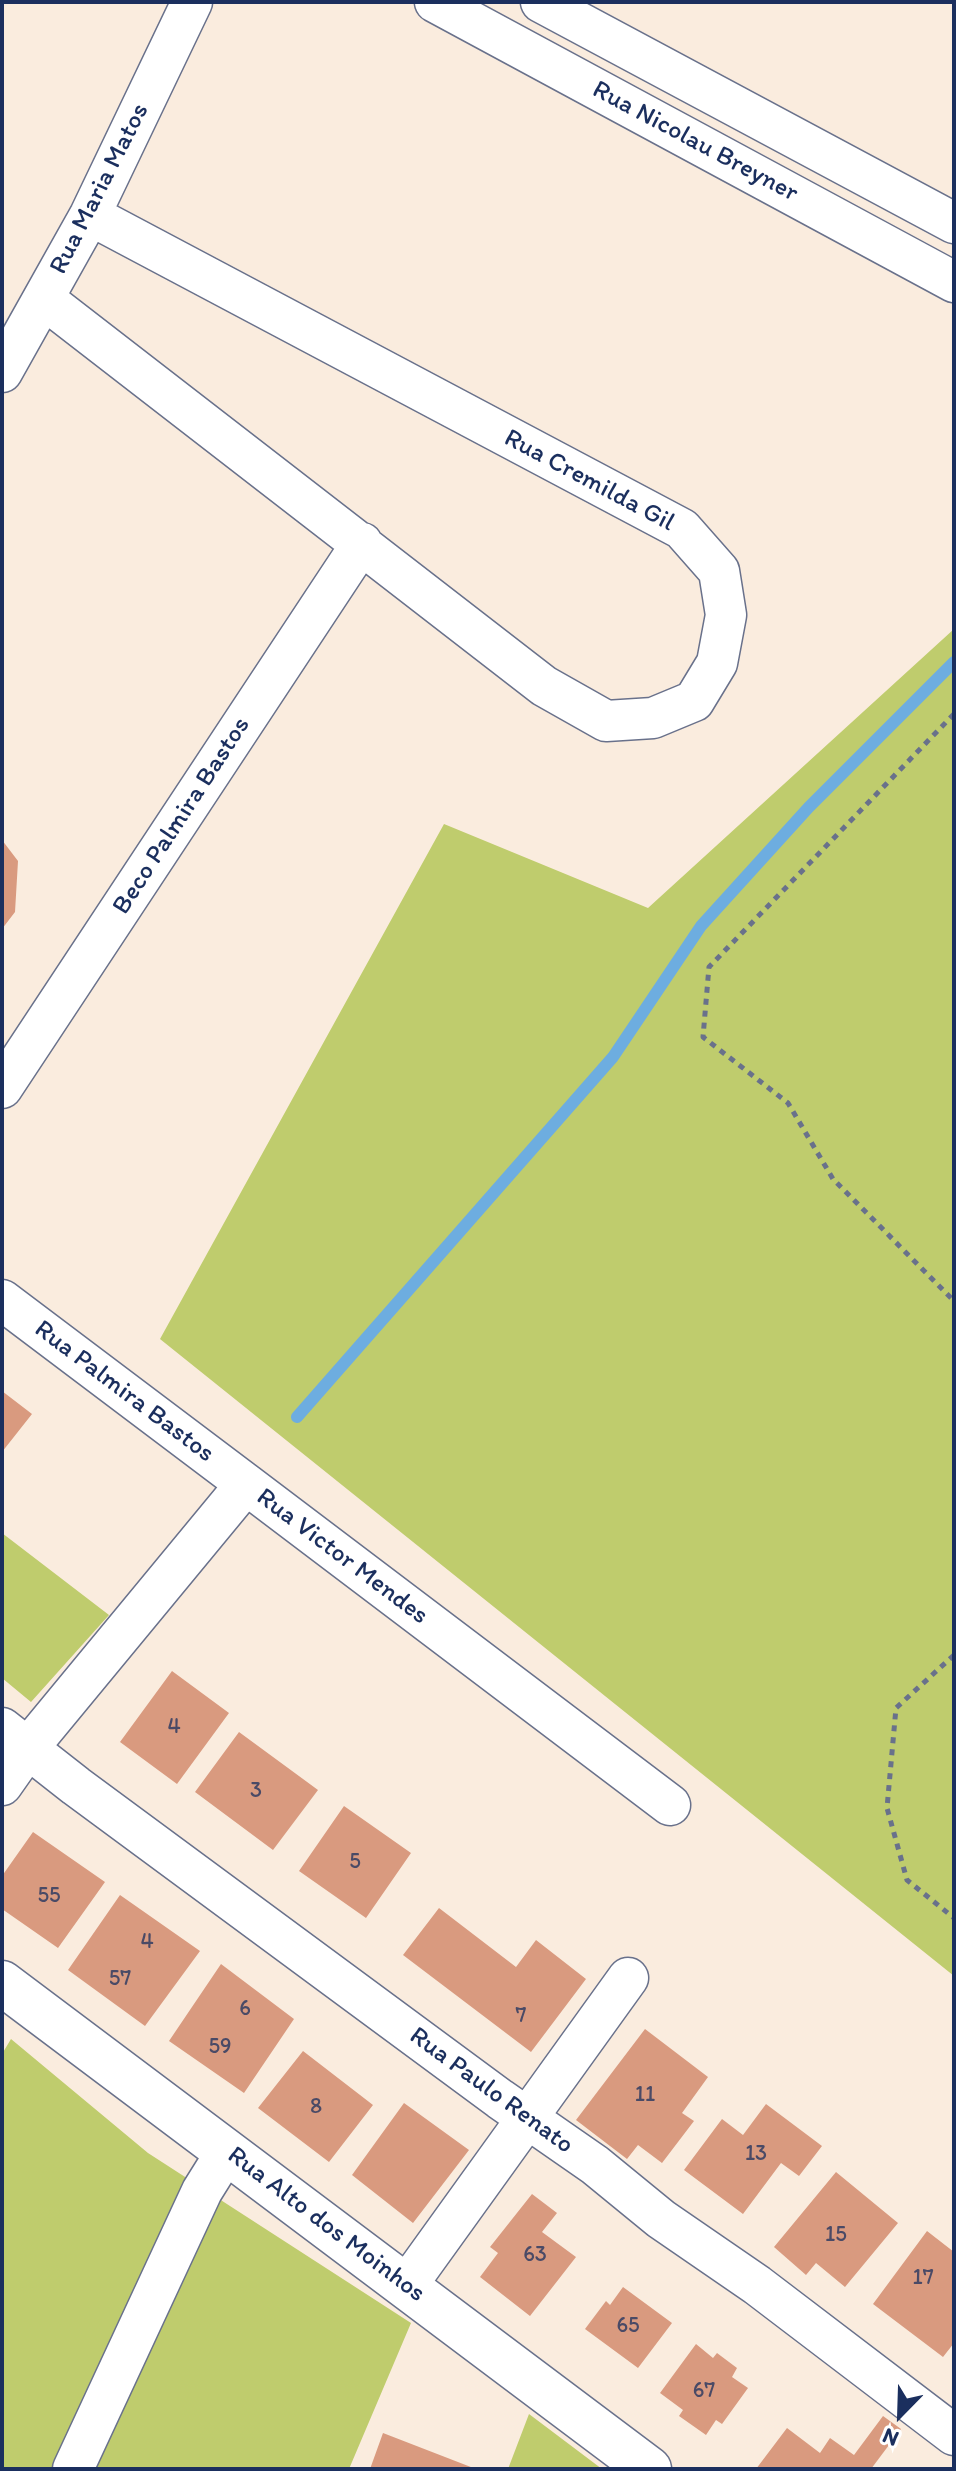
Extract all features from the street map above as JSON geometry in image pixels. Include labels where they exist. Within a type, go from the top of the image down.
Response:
[{"type":"street","name":"Rua Maria Matos","points":[[2,372],[90,215],[192,2]]},
{"type":"street","name":"Rua Nicolau Breyner","points":[[435,2],[954,282]]},
{"type":"street","name":"Rua Nicolau Breyner","points":[[541,2],[954,223]]},
{"type":"street","name":"Rua Cremilda Gil","points":[[44,299],[544,686],[606,721],[653,718],[694,701],[717,663],[726,615],[719,571],[682,529],[90,215]]},
{"type":"street","name":"Beco Palmira Bastos","points":[[2,1088],[362,543]]},
{"type":"street","name":"Rua Palmira Bastos","points":[[2,1300],[246,1484]]},
{"type":"street","name":"Rua Victor Mendes","points":[[2,1785],[15,1738],[246,1484],[670,1805]]},
{"type":"street","name":"Rua Paulo Renato","points":[[15,1738],[528,2119],[595,2165],[661,2219],[757,2285],[954,2435]]},
{"type":"street","points":[[407,2285],[628,1978]]},
{"type":"street","name":"Rua Alto dos Moinhos","points":[[2,1983],[649,2469]]},
{"type":"street","points":[[73,2469],[202,2191],[227,2151]]},
{"type":"path","points":[[954,714],[709,967],[703,1037],[788,1103],[833,1179],[954,1301]]},
{"type":"path","points":[[954,1655],[896,1708],[887,1808],[907,1880],[954,1918]]},
{"type":"green space","points":[[954,629],[954,1976],[160,1339],[444,824],[648,908]]},
{"type":"green space","points":[[2,1533],[109,1615],[31,1702],[2,1678]]},
{"type":"green space","points":[[11,2039],[148,2153],[411,2323],[349,2469],[2,2469],[2,2054]]},
{"type":"green space","points":[[529,2414],[602,2469],[508,2469]]},
{"type":"building","points":[[2,840],[18,861],[15,912],[2,929]]},
{"type":"building","points":[[2,1391],[32,1414],[2,1452]]},
{"type":"building","points":[[172,1671],[229,1713],[177,1784],[120,1742]]},
{"type":"building","points":[[239,1732],[318,1790],[273,1850],[195,1792]]},
{"type":"building","points":[[344,1806],[411,1853],[366,1918],[299,1871]]},
{"type":"building","points":[[33,1832],[105,1882],[58,1948],[2,1909],[2,1876]]},
{"type":"building","points":[[120,1895],[200,1951],[145,2026],[68,1970]]},
{"type":"building","points":[[439,1908],[516,1967],[536,1940],[586,1979],[531,2052],[403,1955]]},
{"type":"building","points":[[221,1964],[294,2019],[244,2093],[169,2041]]},
{"type":"building","points":[[645,2029],[708,2077],[682,2113],[694,2121],[662,2163],[638,2145],[627,2159],[576,2120]]},
{"type":"building","points":[[303,2051],[373,2105],[329,2162],[258,2108]]},
{"type":"building","points":[[404,2103],[469,2150],[413,2223],[352,2175]]},
{"type":"building","points":[[766,2104],[822,2146],[799,2176],[781,2163],[743,2214],[684,2170],[722,2119],[743,2135]]},
{"type":"building","points":[[836,2172],[898,2223],[845,2287],[816,2263],[806,2275],[774,2247]]},
{"type":"building","points":[[532,2194],[557,2213],[542,2232],[576,2257],[530,2316],[480,2277],[498,2253],[490,2247]]},
{"type":"building","points":[[927,2231],[954,2252],[954,2343],[943,2357],[873,2304]]},
{"type":"building","points":[[623,2287],[672,2323],[638,2368],[585,2329],[606,2301],[610,2305]]},
{"type":"building","points":[[696,2344],[713,2358],[717,2353],[737,2368],[732,2377],[748,2388],[722,2424],[716,2420],[706,2435],[679,2416],[683,2410],[660,2393]]},
{"type":"building","points":[[883,2416],[901,2429],[871,2469],[756,2469],[787,2428],[820,2453],[830,2438],[854,2455]]},
{"type":"building","points":[[383,2433],[476,2469],[370,2469]]},
{"type":"waterway","points":[[297,1417],[613,1057],[701,926],[809,807],[954,662]]}]
